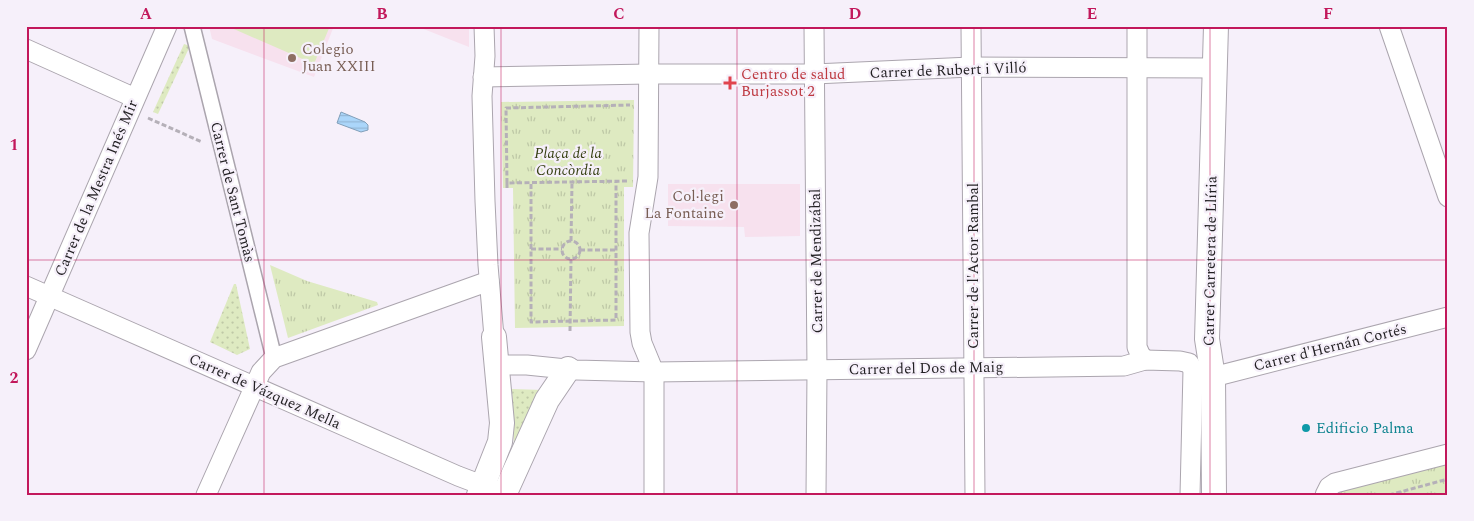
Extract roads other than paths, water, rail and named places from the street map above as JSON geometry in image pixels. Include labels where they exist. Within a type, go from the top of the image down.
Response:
[{"type":"street","name":"Carrer de la Mestra Inés Mir","points":[[26,350],[167,26]]},
{"type":"street","name":"Carrer de Sant Tomàs","points":[[192,26],[274,358]]},
{"type":"street","points":[[484,26],[482,105],[489,281],[496,365],[501,394],[502,423],[495,493]]},
{"type":"street","points":[[649,26],[647,183],[639,233],[640,332],[642,343],[654,372],[654,495]]},
{"type":"street","name":"Carrer de Mendizábal","points":[[814,26],[817,370],[816,495]]},
{"type":"street","name":"Carrer de l'Actor Rambal","points":[[971,26],[975,495]]},
{"type":"street","points":[[1136,26],[1137,347],[1145,360]]},
{"type":"street","name":"Carrer Carretera de Llíria","points":[[1190,495],[1207,339],[1216,26]]},
{"type":"street","points":[[1389,26],[1448,197]]},
{"type":"street","points":[[26,49],[136,98]]},
{"type":"street","name":"Carrer de Rubert i Villó","points":[[649,74],[814,74],[972,67],[1216,68]]},
{"type":"street","points":[[484,77],[649,74]]},
{"type":"street","points":[[231,376],[274,358],[489,281]]},
{"type":"street","name":"Carrer de Vázquez Mella","points":[[26,286],[495,493]]},
{"type":"street","name":"Carrer d'Hernán Cortés","points":[[1203,373],[1448,317]]},
{"type":"street","points":[[206,495],[261,372],[274,358]]},
{"type":"street","name":"Carrer del Dos de Maig","points":[[654,372],[1124,366],[1145,360],[1180,360],[1189,363],[1203,373]]},
{"type":"street","points":[[496,365],[654,372]]},
{"type":"street","points":[[495,493],[547,400],[568,369]]},
{"type":"street","name":"Carrer Carretera de Llíria","points":[[1203,373],[1214,495]]},
{"type":"street","points":[[1325,495],[1329,487],[1335,482],[1448,454]]},
{"type":"water","points":[[341,112],[365,122],[368,125],[368,130],[361,132],[337,123]]},
{"type":"place","name":"Colegio Juan XXIII","points":[[292,58]]},
{"type":"place","name":"Centro de salud Burjassot 2","points":[[730,83]]},
{"type":"place","name":"Col·legi La Fontaine","points":[[734,205]]},
{"type":"place","name":"Edificio Palma","points":[[1306,428]]},
{"type":"park label","name":"Plaça de la Concòrdia","points":[[568,162]]}]
